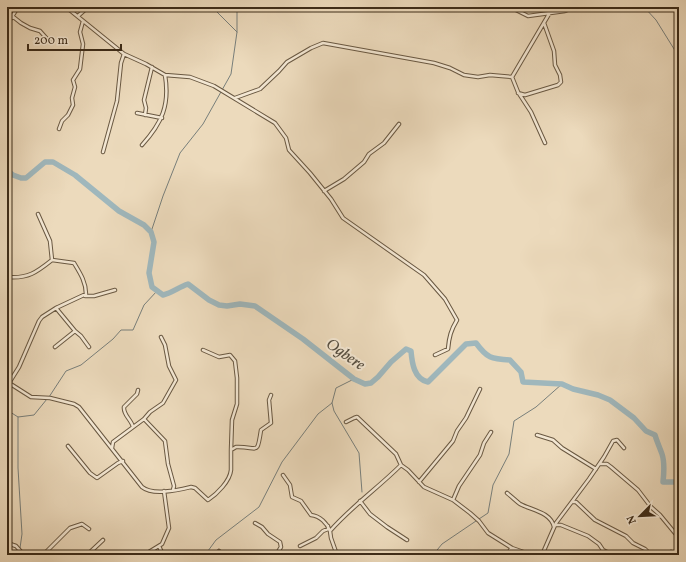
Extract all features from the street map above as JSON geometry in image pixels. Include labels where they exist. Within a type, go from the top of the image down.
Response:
[{"type":"street","points":[[7,30],[8,23],[18,7]]},
{"type":"street","points":[[66,7],[124,54],[165,75],[190,77],[214,86],[275,123],[286,138],[289,150],[310,173],[343,218],[424,275],[445,299],[457,320],[449,337],[448,349],[435,356]]},
{"type":"street","points":[[78,16],[88,7]]},
{"type":"street","points":[[510,7],[528,16],[565,11],[576,7]]},
{"type":"street","points":[[512,77],[550,13],[552,7]]},
{"type":"street","points":[[7,12],[13,15],[21,23],[40,31],[49,41]]},
{"type":"street","points":[[58,129],[62,121],[68,116],[73,104],[72,98],[75,87],[73,80],[80,69],[83,44],[80,32],[83,21]]},
{"type":"street","points":[[518,92],[525,95],[558,85],[561,82],[560,75],[555,65],[554,51],[544,23]]},
{"type":"street","points":[[235,99],[260,89],[287,62],[311,48],[324,43],[434,63],[450,68],[464,75],[478,77],[490,75],[512,77]]},
{"type":"street","points":[[103,152],[117,101],[121,63],[124,54]]},
{"type":"street","points":[[145,115],[146,108],[144,100],[152,67]]},
{"type":"street","points":[[142,146],[155,130],[162,118],[167,92],[165,75]]},
{"type":"street","points":[[512,77],[518,92],[531,112],[545,142]]},
{"type":"street","points":[[137,114],[162,118]]},
{"type":"street","points":[[324,191],[344,179],[364,162],[369,154],[384,143],[399,124]]},
{"type":"street","points":[[38,214],[50,241],[52,260]]},
{"type":"street","points":[[7,277],[32,275],[44,268],[52,260]]},
{"type":"street","points":[[52,260],[74,263],[86,286],[85,295]]},
{"type":"street","points":[[115,290],[94,296],[85,295],[56,308],[42,317],[20,367],[8,383],[31,397],[50,398],[74,404],[79,407],[142,487],[150,492],[195,488],[206,500],[209,499],[225,483],[231,472],[232,420],[237,404],[237,378],[235,361],[230,355],[219,357],[203,350]]},
{"type":"street","points":[[56,308],[75,331],[82,336],[89,348]]},
{"type":"street","points":[[55,347],[75,331]]},
{"type":"street","points":[[112,449],[113,442],[144,420],[150,412],[163,403],[176,380],[169,366],[165,345],[161,337]]},
{"type":"street","points":[[418,482],[450,444],[456,431],[466,418],[480,389]]},
{"type":"street","points":[[133,427],[131,421],[124,412],[124,406],[137,394],[138,390]]},
{"type":"street","points":[[231,450],[236,447],[253,449],[260,444],[261,430],[271,423],[269,400],[271,395]]},
{"type":"street","points":[[346,422],[358,417],[396,454],[401,465],[429,491],[452,500],[478,520],[488,533],[512,548],[532,555]]},
{"type":"street","points":[[144,420],[165,441],[168,464],[174,490]]},
{"type":"street","points":[[452,500],[459,486],[480,455],[484,443],[491,432]]},
{"type":"street","points":[[537,435],[553,440],[562,448],[596,469]]},
{"type":"street","points":[[542,555],[554,526],[600,464],[613,441],[617,440],[624,448]]},
{"type":"street","points":[[68,446],[97,478],[104,475],[118,463],[122,462]]},
{"type":"street","points":[[600,464],[607,464],[638,490],[651,508],[660,515],[679,538]]},
{"type":"street","points":[[330,531],[360,501],[384,482],[401,465]]},
{"type":"street","points":[[283,475],[290,485],[292,497],[301,500],[311,515],[319,518],[328,526],[337,555]]},
{"type":"street","points":[[144,555],[162,544],[169,528],[164,491]]},
{"type":"street","points":[[507,493],[520,503],[544,514],[551,520],[554,526]]},
{"type":"street","points":[[360,501],[370,514],[407,540]]},
{"type":"street","points":[[572,502],[576,502],[595,520],[626,536],[633,543],[645,549],[651,555]]},
{"type":"street","points":[[255,523],[280,542],[280,551],[276,555]]},
{"type":"street","points":[[43,555],[70,528],[82,524],[89,529]]},
{"type":"street","points":[[554,526],[561,525],[588,536],[613,555]]},
{"type":"street","points":[[300,546],[316,538],[323,531],[328,529],[328,526]]},
{"type":"street","points":[[87,555],[103,540]]},
{"type":"street","points":[[7,544],[18,547],[24,555]]},
{"type":"street","points":[[159,546],[164,555]]},
{"type":"street","points":[[508,555],[512,548]]},
{"type":"street","points":[[219,551],[224,555]]},
{"type":"street","points":[[668,555],[671,552],[675,555],[679,553]]},
{"type":"waterway","points":[[212,7],[237,32]]},
{"type":"waterway","points":[[151,232],[180,153],[203,124],[231,74],[237,32],[237,7]]},
{"type":"waterway","points":[[644,7],[656,20],[679,57]]},
{"type":"waterway","name":"Ogbere","points":[[7,170],[13,175],[26,178],[45,162],[53,162],[75,175],[119,211],[144,225],[151,232],[154,242],[149,273],[152,287],[163,295],[188,284],[209,300],[219,305],[227,306],[240,304],[255,306],[303,339],[354,379],[365,384],[371,383],[406,349],[411,351],[413,365],[417,374],[420,378],[428,382],[466,344],[476,343],[483,352],[490,357],[510,360],[521,372],[523,382],[562,384],[573,389],[598,395],[610,400],[634,418],[646,431],[655,435],[664,461],[663,482],[679,482]]},
{"type":"waterway","points":[[49,397],[66,371],[81,365],[113,339],[121,330],[133,330],[144,305],[157,291]]},
{"type":"waterway","points":[[205,555],[216,540],[259,507],[282,462],[318,414],[332,403],[336,388],[354,379]]},
{"type":"waterway","points":[[479,519],[488,513],[493,485],[509,454],[514,421],[536,407],[562,384]]},
{"type":"waterway","points":[[7,410],[18,417],[34,415],[47,399]]},
{"type":"waterway","points":[[332,403],[334,411],[359,453],[362,492]]},
{"type":"waterway","points":[[18,417],[18,468],[22,534],[19,555]]},
{"type":"waterway","points":[[433,555],[442,544],[476,521]]}]
